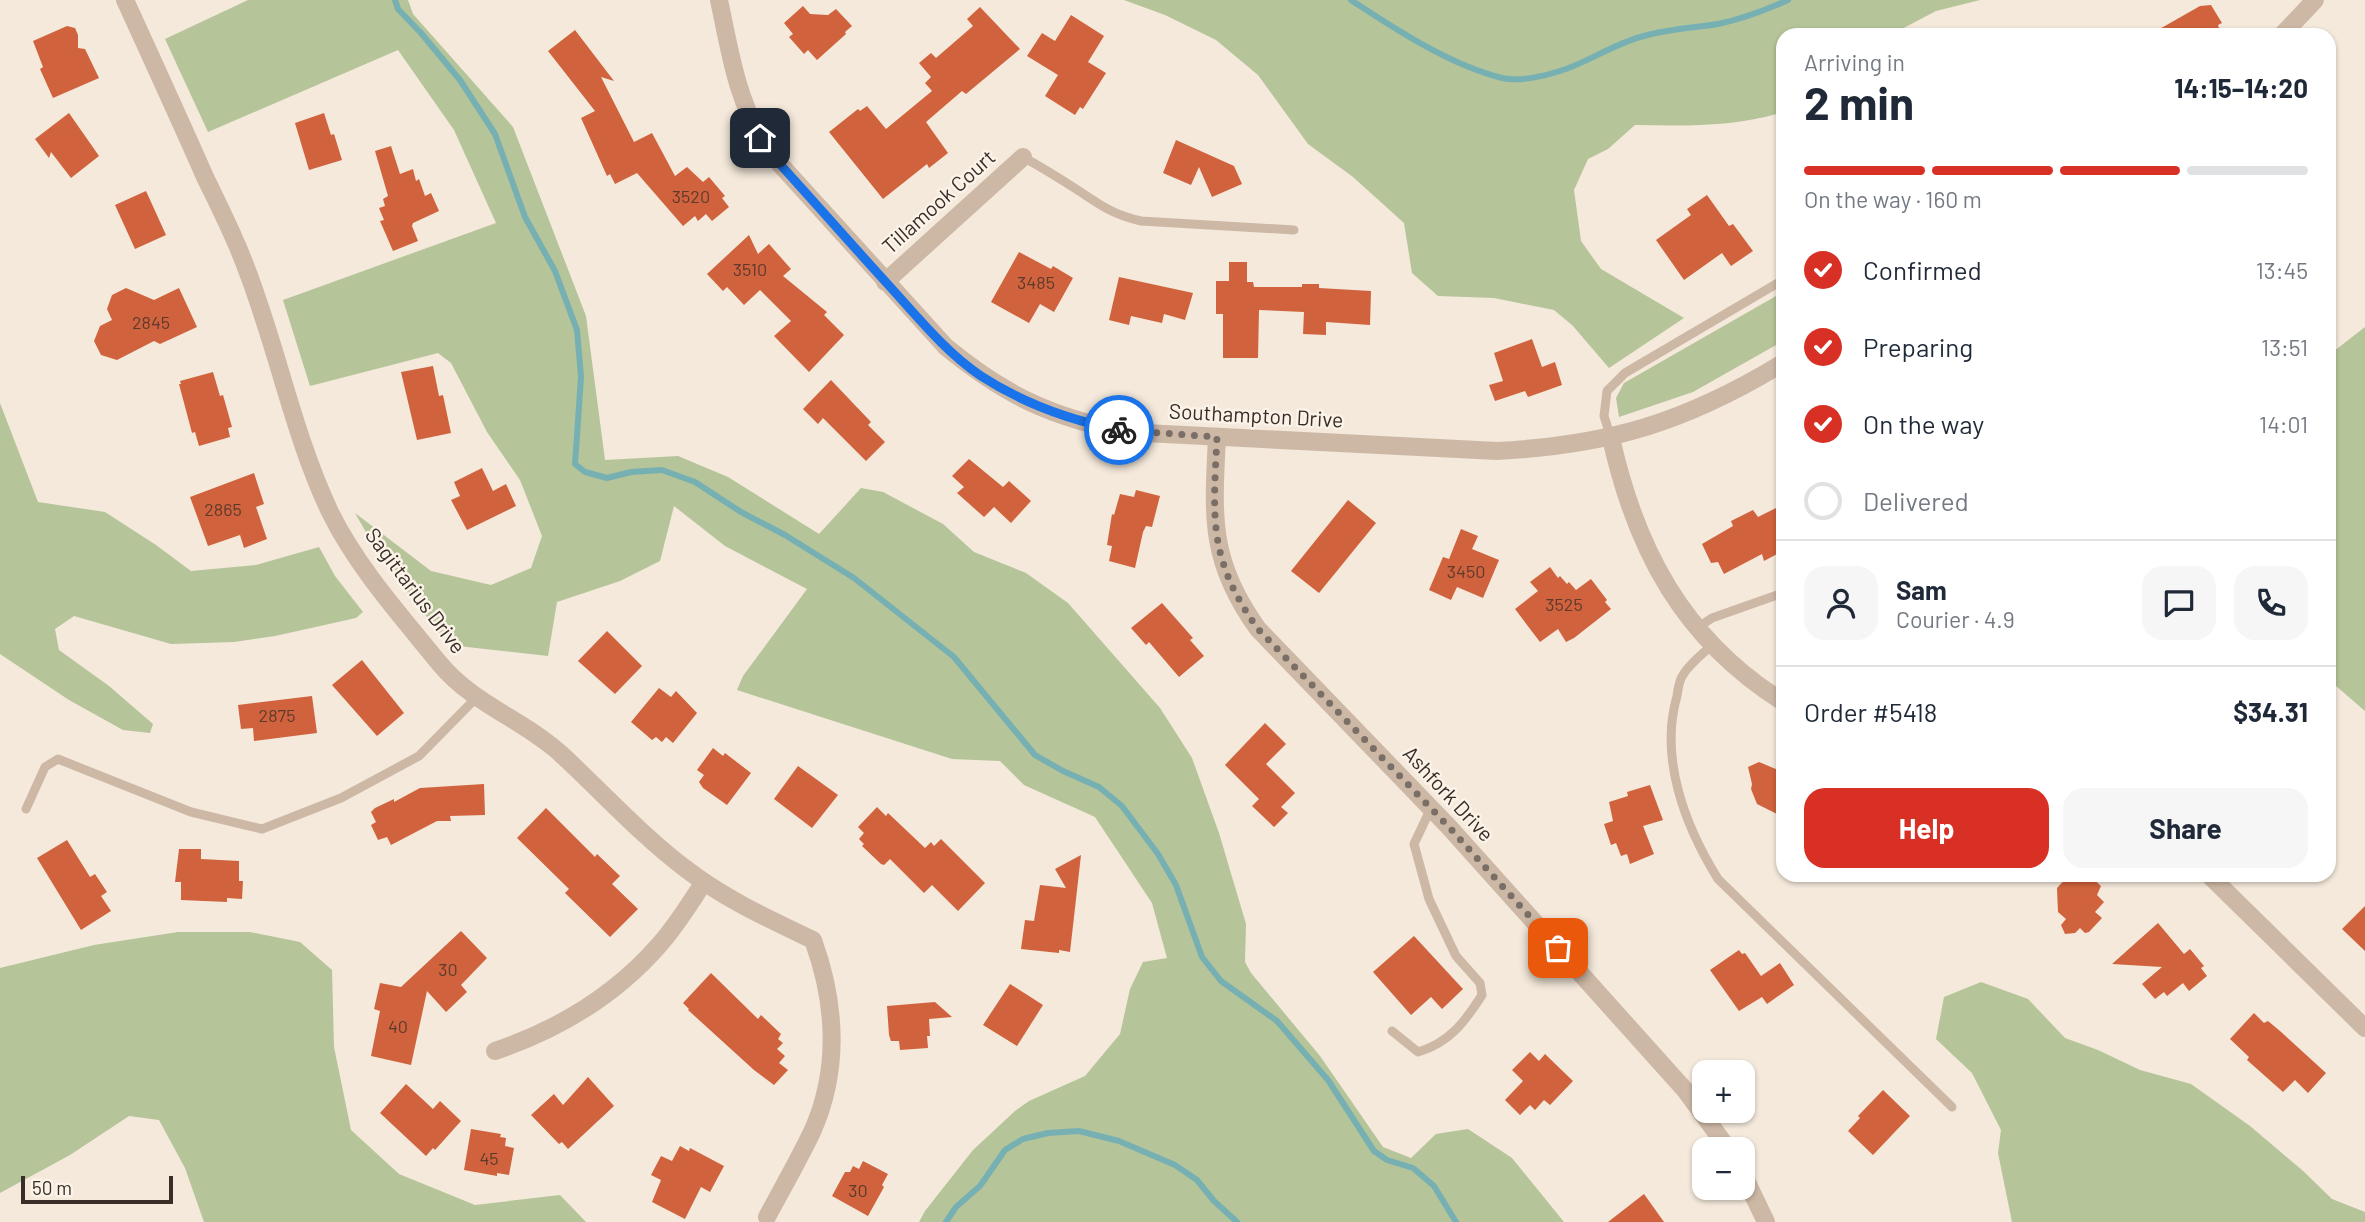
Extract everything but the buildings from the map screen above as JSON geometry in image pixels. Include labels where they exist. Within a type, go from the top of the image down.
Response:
[{"type":"street","name":"Sagittarius Drive","points":[[125,0],[245,263],[310,464],[331,512],[376,583],[460,684],[543,739],[646,837],[704,882],[753,912],[813,940],[824,970],[830,1000],[833,1032],[830,1070],[812,1131],[767,1217]]},
{"type":"street","name":"Southampton Drive","points":[[719,0],[740,96],[752,126],[768,151],[947,347],[979,374],[1014,396],[1085,424],[1126,432],[1217,437],[1497,451],[1550,448],[1611,438],[1660,424],[1709,404],[1776,367]]},
{"type":"street","points":[[2288,28],[2315,0]]},
{"type":"street","name":"Tillamook Court","points":[[885,282],[1023,157]]},
{"type":"street","name":"Ashfork Drive","points":[[1217,437],[1214,518],[1219,552],[1229,582],[1242,607],[1258,629],[1431,808],[1685,1090],[1719,1137]]},
{"type":"street","points":[[1611,438],[1631,513],[1647,552],[1669,590],[1698,628],[1731,663],[1776,697]]},
{"type":"street","points":[[495,1051],[533,1038],[568,1021],[600,1000],[634,972],[662,942],[704,882]]},
{"type":"street","points":[[2216,882],[2365,1028]]},
{"type":"street","points":[[1755,1199],[1766,1222]]},
{"type":"lane","points":[[1023,157],[1120,216],[1140,221],[1294,230]]},
{"type":"lane","points":[[1611,438],[1604,416],[1607,391],[1625,373],[1776,284]]},
{"type":"lane","points":[[1698,628],[1712,618],[1776,595]]},
{"type":"lane","points":[[1713,644],[1682,675],[1670,718],[1673,769],[1701,852],[1718,879],[1952,1107]]},
{"type":"lane","points":[[26,808],[45,767],[58,759],[191,811],[262,829],[341,798],[419,756],[477,697]]},
{"type":"lane","points":[[1392,1031],[1418,1052],[1435,1047],[1466,1021],[1482,995],[1480,983],[1456,956],[1429,899],[1414,844],[1431,808]]},
{"type":"green space","points":[[248,0],[408,0],[413,14],[513,127],[586,316],[605,460],[678,456],[728,477],[819,534],[861,488],[883,492],[943,524],[974,552],[1026,573],[1068,603],[1160,708],[1192,758],[1219,833],[1246,924],[1245,962],[1251,973],[1320,1056],[1383,1147],[1411,1158],[1436,1134],[1468,1129],[1512,1158],[1564,1222],[919,1222],[973,1150],[1029,1101],[1085,1076],[1120,1034],[1130,989],[1143,962],[1167,958],[1152,903],[1095,817],[1024,785],[1000,761],[952,759],[737,690],[743,676],[807,589],[725,546],[674,506],[660,561],[620,581],[557,602],[548,656],[449,645],[382,560],[355,513],[431,571],[491,585],[531,568],[542,536],[520,480],[487,432],[451,363],[438,353],[310,386],[283,300],[496,223],[454,130],[398,50],[208,132],[165,39]]},
{"type":"green space","points":[[1124,0],[1980,0],[1936,11],[1904,28],[1776,28],[1776,114],[1729,123],[1635,125],[1608,149],[1588,159],[1574,190],[1581,241],[1601,269],[1684,318],[1609,368],[1573,326],[1554,310],[1494,298],[1438,296],[1412,273],[1404,223],[1353,177],[1308,144],[1258,75],[1216,40],[1165,15]]},
{"type":"green space","points":[[1776,296],[1776,345],[1693,392],[1619,417],[1616,398],[1624,383]]},
{"type":"green space","points":[[2365,327],[2365,711],[2336,686],[2336,350]]},
{"type":"green space","points":[[0,403],[38,502],[105,512],[191,571],[256,565],[319,547],[335,576],[363,612],[356,618],[275,636],[234,642],[171,644],[74,616],[55,629],[59,650],[109,686],[153,724],[150,733],[123,730],[69,700],[0,654]]},
{"type":"green space","points":[[178,932],[250,932],[300,942],[332,970],[334,1047],[351,1130],[399,1174],[475,1205],[560,1195],[586,1222],[204,1222],[185,1168],[159,1120],[129,1116],[70,1155],[0,1193],[0,968],[94,945]]},
{"type":"green space","points":[[1981,982],[2028,999],[2065,1038],[2140,1070],[2191,1084],[2250,1126],[2332,1199],[2365,1212],[2365,1222],[2012,1222],[1998,1153],[2001,1130],[1972,1073],[1936,1039],[1944,997]]},
{"type":"waterway","points":[[395,0],[398,9],[460,80],[495,134],[525,217],[555,271],[577,330],[581,377],[575,464],[585,472],[607,478],[631,472],[662,470],[695,482],[854,578],[954,657],[1035,755],[1099,787],[1122,806],[1158,854],[1176,885],[1202,957],[1221,981],[1277,1021],[1328,1080],[1374,1151],[1387,1160],[1413,1168],[1434,1186],[1456,1222]]},
{"type":"waterway","points":[[1351,0],[1443,55],[1482,72],[1516,79],[1560,71],[1644,36],[1727,22],[1788,0]]},
{"type":"waterway","points":[[946,1222],[956,1207],[980,1186],[1005,1150],[1023,1139],[1048,1133],[1079,1131],[1119,1141],[1175,1165],[1197,1180],[1214,1201],[1237,1222]]},
{"type":"way so far","points":[[1119,430],[1217,437],[1214,518],[1219,552],[1229,582],[1242,607],[1258,629],[1449,827],[1558,948]]},
{"type":"route","points":[[760,138],[768,151],[926,327],[979,374],[1014,396],[1048,411],[1085,424],[1119,430]]}]
